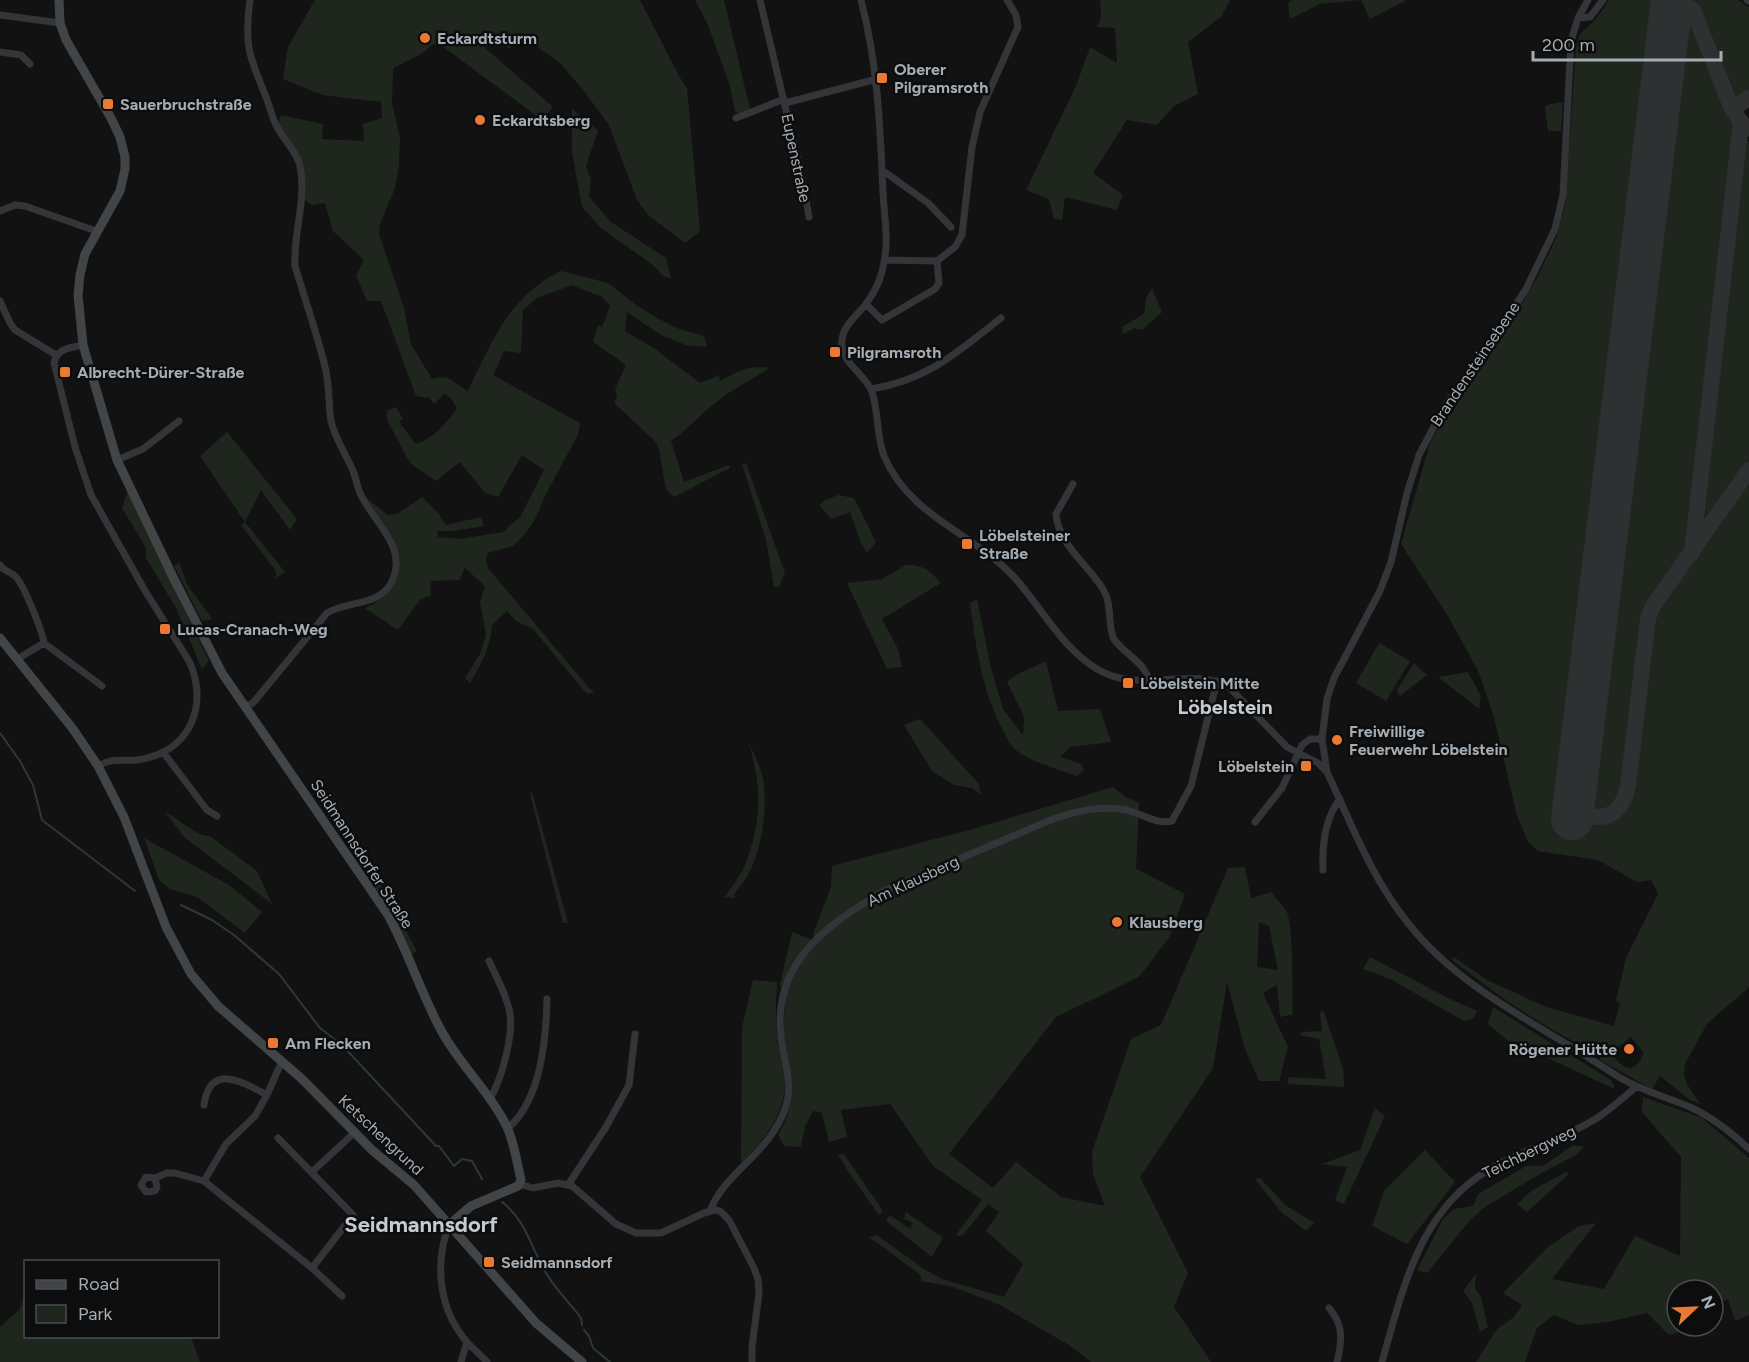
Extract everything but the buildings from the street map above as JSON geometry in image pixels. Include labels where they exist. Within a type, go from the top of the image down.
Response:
[{"type":"street","name":"Seidmannsdorfer Straße","points":[[58,0],[60,23],[66,40],[111,118],[123,147],[125,169],[120,191],[85,254],[80,275],[78,310],[83,345],[117,460],[214,661],[388,915],[407,952],[441,1031],[490,1099],[507,1128],[520,1176],[519,1184]]},
{"type":"street","points":[[245,706],[253,702],[327,614],[342,606],[360,603],[379,596],[392,581],[395,572],[395,557],[391,543],[359,492],[331,420],[326,368],[295,266],[294,248],[301,197],[300,166],[276,125],[248,49],[246,32],[250,0]]},
{"type":"street","name":"Eupenstraße","points":[[760,0],[809,217]]},
{"type":"street","points":[[861,0],[877,79],[885,260],[876,288],[866,304],[846,327],[842,347],[847,360],[871,389],[884,454],[900,482],[935,519],[1000,564],[1029,595],[1057,633],[1099,670],[1125,680],[1205,679],[1217,681],[1236,692],[1287,747],[1318,763],[1327,772],[1385,890],[1406,922],[1436,954],[1482,992],[1636,1087],[1690,1107],[1707,1116],[1749,1149]]},
{"type":"street","points":[[885,260],[937,261],[955,247],[974,134],[988,90],[1017,32],[1016,15],[1006,0]]},
{"type":"street","name":"Brandensteinsebene","points":[[1327,772],[1322,739],[1327,699],[1334,678],[1367,618],[1387,572],[1407,493],[1426,439],[1446,404],[1526,289],[1555,229],[1563,195],[1571,42],[1578,18],[1588,0]]},
{"type":"street","points":[[1578,18],[1590,17],[1603,0]]},
{"type":"street","points":[[0,15],[60,23]]},
{"type":"street","points":[[0,52],[21,55],[30,64]]},
{"type":"street","points":[[784,101],[877,79]]},
{"type":"street","name":"Eupenstraße","points":[[736,118],[784,101]]},
{"type":"street","points":[[882,170],[928,203],[956,231]]},
{"type":"street","points":[[0,211],[15,205],[25,206],[96,231]]},
{"type":"street","points":[[866,304],[882,320],[935,289],[939,283],[937,261]]},
{"type":"street","points":[[0,301],[9,323],[15,330],[56,355]]},
{"type":"street","points":[[871,389],[905,381],[927,372],[952,357],[1001,318]]},
{"type":"street","points":[[83,345],[66,349],[56,355],[54,363],[79,464],[91,495],[144,589],[189,661],[196,680],[198,698],[194,718],[179,740],[164,752],[144,759],[108,760],[98,766]]},
{"type":"street","points":[[117,460],[143,449],[180,421]]},
{"type":"street","points":[[1073,484],[1056,514],[1059,527],[1074,553],[1107,596],[1113,637],[1146,671],[1149,681]]},
{"type":"street","points":[[0,565],[2,570],[16,577],[41,630],[44,643],[102,686]]},
{"type":"street","name":"Ketschengrund","points":[[0,638],[73,729],[98,766],[124,817],[166,927],[186,966],[202,987],[240,1026],[282,1061],[372,1150],[414,1185],[537,1323],[582,1362]]},
{"type":"street","points":[[17,659],[44,643]]},
{"type":"street","name":"Am Klausberg","points":[[710,1211],[719,1193],[770,1139],[785,1109],[789,1081],[781,1035],[781,1002],[792,972],[809,945],[884,891],[1053,819],[1078,811],[1106,808],[1125,810],[1161,822],[1172,821],[1191,786],[1217,681]]},
{"type":"street","points":[[1255,822],[1282,788],[1302,745],[1307,740],[1322,739]]},
{"type":"street","points":[[164,752],[207,810],[217,816]]},
{"type":"street","points":[[1323,870],[1322,851],[1326,831],[1333,810],[1340,799]]},
{"type":"street","points":[[489,961],[506,999],[512,1022],[498,1081],[490,1099]]},
{"type":"street","points":[[507,1128],[523,1112],[533,1088],[541,1060],[547,999]]},
{"type":"street","points":[[568,1185],[606,1127],[629,1085],[635,1034]]},
{"type":"street","points":[[204,1181],[226,1144],[255,1116],[282,1061]]},
{"type":"street","points":[[204,1105],[211,1085],[219,1080],[230,1078],[241,1080],[267,1095]]},
{"type":"street","name":"Teichbergweg","points":[[1382,1362],[1404,1286],[1431,1227],[1451,1198],[1490,1168],[1596,1119],[1636,1087]]},
{"type":"street","points":[[312,1172],[354,1133]]},
{"type":"street","points":[[278,1138],[353,1215],[312,1268]]},
{"type":"street","points":[[154,1178],[167,1173],[175,1173],[204,1181],[312,1268],[342,1296]]},
{"type":"street","points":[[487,1362],[467,1342],[458,1329],[442,1290],[440,1276],[444,1239],[449,1225],[471,1206],[512,1190],[519,1184],[533,1188],[551,1184],[568,1185],[576,1189],[616,1224],[636,1233],[661,1233],[710,1211],[720,1211],[729,1220],[758,1279],[759,1293],[752,1362]]},
{"type":"street","points":[[1329,1308],[1337,1318],[1342,1334],[1337,1362]]},
{"type":"street","points":[[461,1362],[467,1342]]},
{"type":"green space","points":[[315,0],[640,0],[687,88],[700,231],[685,243],[648,215],[637,200],[609,125],[584,91],[561,64],[524,37],[509,49],[496,35],[485,48],[553,107],[542,120],[442,46],[433,44],[423,53],[393,68],[392,103],[400,138],[399,164],[395,188],[380,224],[379,234],[404,308],[411,344],[432,379],[447,378],[468,391],[494,338],[515,307],[528,293],[561,271],[608,283],[636,305],[659,319],[679,329],[704,336],[707,347],[686,345],[661,335],[627,312],[625,331],[655,349],[700,383],[719,375],[720,381],[750,368],[769,368],[734,389],[671,441],[684,482],[729,465],[730,468],[674,497],[666,490],[659,449],[655,441],[614,403],[617,396],[615,389],[626,365],[593,342],[598,325],[602,327],[610,306],[602,297],[572,285],[537,298],[523,310],[521,353],[504,351],[493,375],[580,423],[578,435],[525,534],[513,546],[488,553],[486,558],[488,568],[594,692],[589,694],[533,629],[516,621],[507,611],[492,625],[488,648],[470,683],[465,678],[480,654],[486,635],[480,602],[485,586],[465,568],[459,580],[430,581],[431,595],[420,600],[398,630],[365,608],[383,597],[393,585],[397,571],[396,556],[391,541],[364,496],[388,515],[397,514],[422,497],[446,525],[481,517],[484,526],[437,531],[438,537],[459,539],[504,532],[520,517],[544,470],[522,455],[498,497],[485,493],[460,462],[436,481],[410,463],[387,420],[387,411],[396,407],[403,419],[399,422],[416,444],[434,434],[457,409],[445,393],[434,404],[429,398],[416,396],[381,301],[367,301],[356,275],[364,260],[333,231],[325,203],[312,205],[303,199],[302,167],[277,125],[281,115],[323,124],[322,139],[364,141],[363,124],[382,118],[381,102],[322,95],[283,79],[288,47]]},
{"type":"green space","points":[[695,0],[724,0],[750,109],[740,114],[735,112],[730,86],[708,25]]},
{"type":"green space","points":[[1100,0],[1230,0],[1221,17],[1188,42],[1198,94],[1174,106],[1157,125],[1127,120],[1093,173],[1123,195],[1117,210],[1065,197],[1062,220],[1054,219],[1049,199],[1026,190],[1076,86],[1090,47],[1117,63],[1115,28],[1097,27],[1101,17]]},
{"type":"green space","points":[[1291,0],[1361,0],[1320,4],[1290,19],[1288,3]]},
{"type":"green space","points":[[1361,0],[1407,0],[1370,19]]},
{"type":"green space","points":[[1609,0],[1738,0],[1749,7],[1749,92],[1739,98],[1728,115],[1749,142],[1749,987],[1707,1024],[1685,1064],[1684,1075],[1687,1084],[1700,1104],[1690,1100],[1660,1076],[1652,1089],[1600,1060],[1599,1053],[1561,1034],[1504,999],[1452,960],[1454,957],[1487,980],[1546,1007],[1614,1026],[1620,1003],[1616,1001],[1626,958],[1658,894],[1651,880],[1637,882],[1598,860],[1538,851],[1529,843],[1517,816],[1494,717],[1479,673],[1448,616],[1401,544],[1430,443],[1453,403],[1518,310],[1538,276],[1556,238],[1565,206],[1576,48],[1581,33],[1595,20]],"holes":[[[1631,1037],[1644,1053],[1636,1065],[1628,1068],[1618,1061],[1612,1052]]]},
{"type":"green space","points":[[1563,102],[1561,131],[1548,131],[1545,107]]},
{"type":"green space","points":[[572,109],[598,130],[586,166],[591,180],[589,197],[611,222],[666,258],[671,279],[663,276],[653,265],[601,228],[582,207],[572,152]]},
{"type":"green space","points":[[1152,288],[1162,312],[1142,330],[1135,328],[1123,334],[1122,327],[1144,314],[1146,298]]},
{"type":"green space","points":[[227,432],[297,519],[290,530],[261,490],[245,522],[200,456]]},
{"type":"green space","points":[[746,463],[785,573],[779,587],[774,587],[766,540],[742,464]]},
{"type":"green space","points":[[128,490],[209,661],[202,669],[176,608],[146,558],[146,548],[122,508]]},
{"type":"green space","points":[[838,495],[854,498],[876,542],[867,553],[860,541],[850,512],[831,519],[819,505]]},
{"type":"green space","points":[[245,522],[285,572],[276,578],[276,571],[241,525]]},
{"type":"green space","points":[[179,562],[187,584],[212,619],[202,621],[174,566]]},
{"type":"green space","points":[[906,565],[926,569],[941,583],[882,619],[898,649],[902,667],[887,669],[847,583],[882,579]]},
{"type":"green space","points":[[977,599],[991,668],[1003,709],[1023,735],[1024,717],[1007,682],[1016,675],[1046,661],[1058,711],[1100,709],[1111,742],[1070,747],[1060,757],[1081,764],[1084,770],[1077,776],[1030,759],[1015,749],[1008,740],[996,717],[981,669],[970,603]]},
{"type":"green space","points":[[1379,643],[1410,661],[1386,701],[1356,683]]},
{"type":"green space","points":[[1414,663],[1427,675],[1400,696],[1397,690]]},
{"type":"green space","points":[[1468,672],[1481,696],[1479,709],[1438,677]]},
{"type":"green space","points":[[920,719],[979,784],[981,795],[972,788],[954,785],[932,771],[904,725]]},
{"type":"green space","points":[[749,743],[763,778],[765,802],[763,828],[757,854],[748,875],[734,895],[735,898],[725,897],[746,862],[756,827],[758,786]]},
{"type":"green space","points":[[1113,787],[1139,803],[1136,869],[1185,894],[1170,936],[1139,977],[1056,1017],[949,1154],[993,1188],[1016,1162],[1061,1197],[1105,1206],[1093,1174],[1092,1152],[1131,1039],[1161,1025],[1228,868],[1245,867],[1251,898],[1271,892],[1286,910],[1290,929],[1293,1014],[1280,1017],[1277,985],[1263,993],[1288,1047],[1279,1081],[1259,1081],[1245,1049],[1227,982],[1213,1068],[1140,1177],[1188,1273],[1174,1307],[1211,1362],[1091,1362],[1069,1345],[1000,1305],[953,1287],[921,1281],[921,1275],[869,1237],[877,1235],[924,1269],[942,1279],[1004,1297],[1023,1264],[986,1231],[999,1212],[988,1204],[962,1236],[956,1235],[982,1200],[933,1166],[890,1104],[841,1110],[847,1137],[829,1142],[822,1113],[813,1111],[805,1126],[801,1147],[784,1146],[778,1135],[791,1101],[792,1084],[783,1031],[785,1004],[780,984],[792,932],[813,940],[814,931],[831,887],[832,866],[973,829]],"holes":[[[1259,922],[1269,926],[1278,970],[1257,967]]]},
{"type":"green space","points":[[532,792],[568,923],[563,923],[530,794]]},
{"type":"green space","points":[[165,812],[198,833],[210,836],[257,871],[272,904],[184,837]]},
{"type":"green space","points":[[144,838],[229,885],[262,912],[245,933],[197,897],[170,889],[159,880]]},
{"type":"green space","points":[[366,858],[417,951],[412,954],[365,870],[361,859]]},
{"type":"green space","points":[[1370,957],[1477,1011],[1474,1018],[1464,1021],[1390,979],[1363,969]]},
{"type":"green space","points":[[753,980],[777,982],[776,1031],[785,1084],[781,1107],[771,1128],[741,1163],[742,1028]]},
{"type":"green space","points":[[1493,1007],[1611,1080],[1615,1089],[1541,1055],[1517,1048],[1488,1024]]},
{"type":"green space","points":[[1323,1010],[1343,1068],[1344,1087],[1287,1084],[1289,1077],[1326,1079],[1319,1039],[1299,1035],[1302,1032],[1322,1031],[1320,1013]]},
{"type":"green space","points":[[1643,1097],[1702,1118],[1749,1158],[1749,1315],[1735,1321],[1728,1299],[1725,1300],[1725,1278],[1665,1278],[1665,1331],[1647,1313],[1608,1322],[1578,1325],[1554,1315],[1537,1328],[1525,1362],[1476,1362],[1497,1329],[1514,1317],[1522,1305],[1503,1293],[1548,1247],[1579,1226],[1596,1223],[1552,1279],[1604,1289],[1635,1236],[1680,1256],[1681,1157],[1642,1112]]},
{"type":"green space","points":[[1375,1108],[1385,1116],[1344,1204],[1335,1200],[1347,1167],[1322,1164],[1360,1150]]},
{"type":"green space","points":[[1573,1145],[1584,1147],[1576,1155],[1485,1207],[1471,1219],[1427,1273],[1417,1270],[1443,1219],[1454,1209],[1473,1206],[1478,1194],[1526,1166],[1543,1166]]},
{"type":"green space","points":[[1425,1150],[1455,1182],[1407,1244],[1372,1226],[1384,1191]]},
{"type":"green space","points":[[838,1154],[844,1154],[883,1211],[879,1215],[847,1170]]},
{"type":"green space","points":[[1566,1172],[1569,1174],[1527,1212],[1517,1204],[1531,1191]]},
{"type":"green space","points":[[1260,1178],[1285,1205],[1314,1223],[1306,1231],[1282,1213],[1255,1179]]},
{"type":"green space","points":[[906,1212],[943,1238],[932,1257],[886,1221],[890,1215],[910,1229],[913,1223],[904,1219]]},
{"type":"green space","points":[[1476,1274],[1475,1288],[1481,1297],[1488,1327],[1480,1332],[1472,1303],[1463,1291]]},
{"type":"green space","points":[[24,1297],[24,1338],[191,1338],[200,1362],[0,1362],[0,1327],[19,1310]]},
{"type":"waterway","points":[[0,733],[20,761],[33,785],[42,820],[135,891]]},
{"type":"waterway","points":[[181,905],[212,920],[234,935],[279,974],[320,1028],[342,1045],[436,1146],[439,1146],[454,1166],[462,1159],[472,1161],[482,1179]]},
{"type":"waterway","points":[[502,1202],[523,1226],[546,1273],[581,1318],[582,1325]]},
{"type":"waterway","points":[[584,1330],[593,1348],[610,1362]]},
{"type":"taxiway","points":[[1669,19],[1682,7],[1693,10],[1732,109],[1746,129]]},
{"type":"taxiway","points":[[1732,109],[1749,98]]},
{"type":"taxiway","points":[[1692,553],[1741,122]]},
{"type":"taxiway","points":[[1573,811],[1583,815],[1601,817],[1609,815],[1621,805],[1628,786],[1648,618],[1653,606],[1749,470]]},
{"type":"runway","points":[[1572,819],[1672,0]]},
{"type":"place","name":"Eckardtsturm","points":[[425,38]]},
{"type":"place","name":"Oberer Pilgramsroth","points":[[882,78]]},
{"type":"place","name":"Sauerbruchstraße","points":[[108,104]]},
{"type":"place","name":"Eckardtsberg","points":[[480,120]]},
{"type":"place","name":"Pilgramsroth","points":[[835,352]]},
{"type":"place","name":"Albrecht-Dürer-Straße","points":[[65,372]]},
{"type":"place","name":"Löbelsteiner Straße","points":[[967,544]]},
{"type":"place","name":"Lucas-Cranach-Weg","points":[[165,629]]},
{"type":"place","name":"Löbelstein Mitte","points":[[1128,683]]},
{"type":"place","name":"Freiwillige Feuerwehr Löbelstein","points":[[1337,740]]},
{"type":"place","name":"Löbelstein","points":[[1306,766]]},
{"type":"place","name":"Klausberg","points":[[1117,922]]},
{"type":"place","name":"Am Flecken","points":[[273,1043]]},
{"type":"place","name":"Rögener Hütte","points":[[1629,1049]]},
{"type":"place","name":"Seidmannsdorf","points":[[489,1262]]},
{"type":"district","name":"Löbelstein","points":[[1225,707]]},
{"type":"district","name":"Seidmannsdorf","points":[[421,1224]]}]
